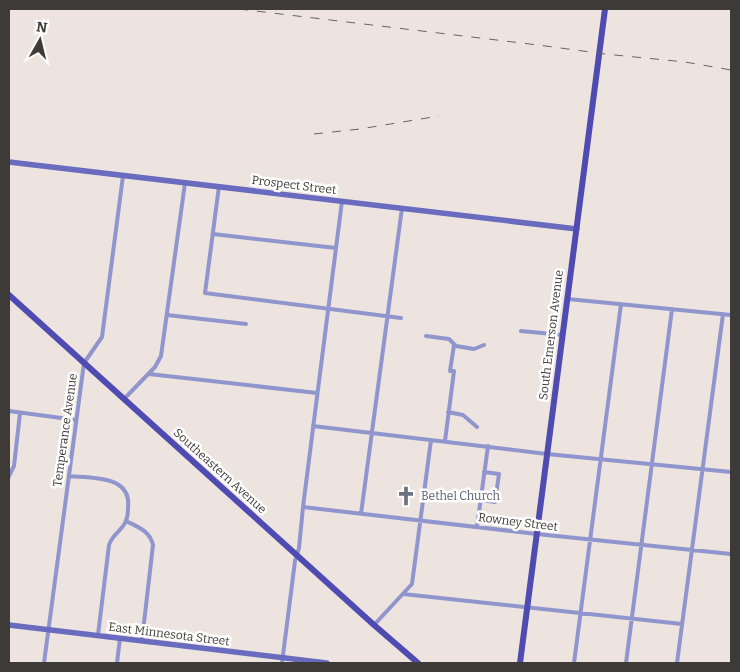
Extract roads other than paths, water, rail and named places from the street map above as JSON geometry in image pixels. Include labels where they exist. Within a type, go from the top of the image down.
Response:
[{"type":"main road","name":"South Emerson Avenue","points":[[520,663],[605,9]]},
{"type":"main road","name":"Prospect Street","points":[[9,162],[576,229]]},
{"type":"main road","name":"Southeastern Avenue","points":[[9,295],[418,663]]},
{"type":"main road","name":"East Minnesota Street","points":[[9,624],[142,640],[282,661],[326,663]]},
{"type":"street","name":"Temperance Avenue","points":[[44,663],[84,363],[102,337],[123,176]]},
{"type":"street","points":[[124,399],[158,365],[160,358],[185,183]]},
{"type":"street","points":[[219,186],[206,293],[401,318]]},
{"type":"street","points":[[282,661],[342,201]]},
{"type":"street","points":[[361,514],[402,208]]},
{"type":"street","points":[[213,234],[336,248]]},
{"type":"street","points":[[568,299],[731,315]]},
{"type":"street","points":[[574,663],[622,304]]},
{"type":"street","points":[[626,663],[672,308]]},
{"type":"street","points":[[677,663],[723,314]]},
{"type":"street","points":[[167,315],[246,324]]},
{"type":"street","points":[[521,331],[563,336]]},
{"type":"street","points":[[426,336],[449,339],[454,344],[472,349],[484,345]]},
{"type":"street","points":[[444,441],[454,371],[450,371],[454,344]]},
{"type":"street","points":[[149,374],[317,393]]},
{"type":"street","points":[[9,411],[76,420]]},
{"type":"street","points":[[9,476],[14,466],[20,412]]},
{"type":"street","points":[[448,412],[463,415],[477,423]]},
{"type":"street","points":[[313,426],[547,454],[731,472]]},
{"type":"street","points":[[374,625],[412,584],[430,440]]},
{"type":"street","points":[[477,527],[488,446]]},
{"type":"street","points":[[481,500],[495,502],[499,474],[484,472]]},
{"type":"street","points":[[69,476],[113,481],[121,485],[126,491],[129,501],[126,521],[113,536],[110,543],[98,635]]},
{"type":"street","name":"Rowney Street","points":[[303,507],[731,554]]},
{"type":"street","points":[[126,521],[146,532],[151,538],[152,545],[142,640]]},
{"type":"street","points":[[403,594],[682,624]]},
{"type":"street","points":[[117,663],[120,638]]},
{"type":"railway","points":[[239,9],[685,62],[731,70]]},
{"type":"railway","points":[[314,134],[360,129],[439,116]]},
{"type":"place","name":"Bethel Church","points":[[406,496]]}]
